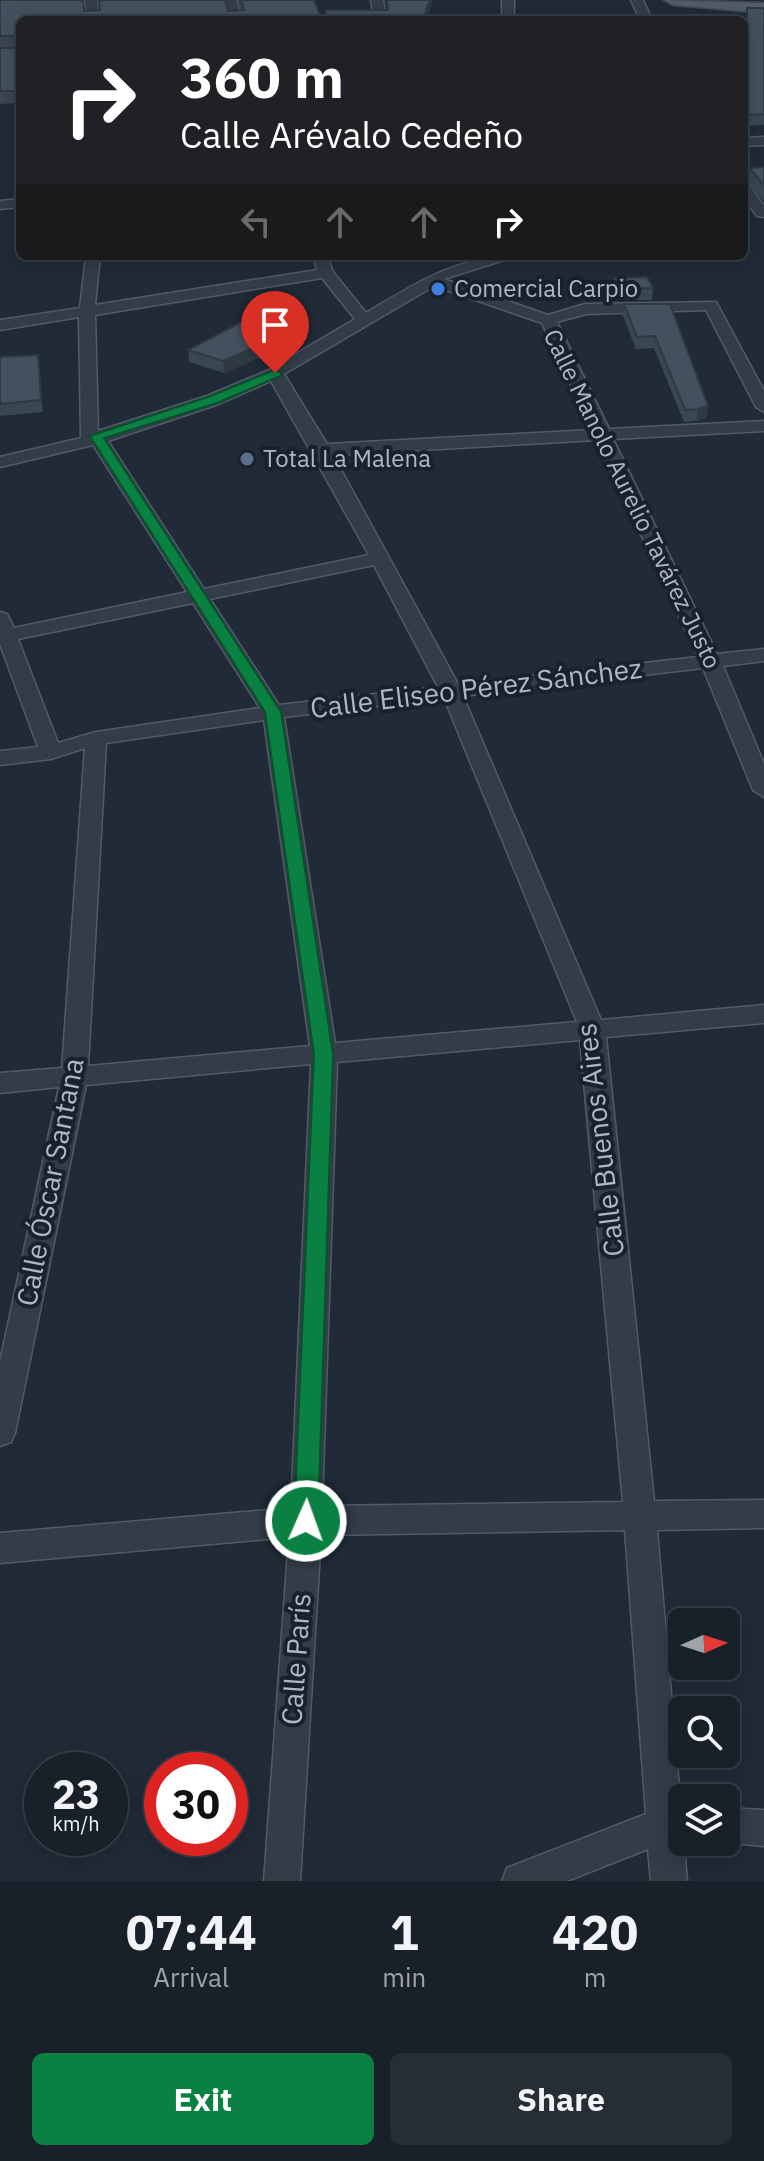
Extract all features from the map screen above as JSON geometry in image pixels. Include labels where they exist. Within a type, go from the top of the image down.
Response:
[{"type":"main road","points":[[673,0],[764,8]]},
{"type":"street","points":[[748,193],[763,212]]},
{"type":"street","points":[[93,260],[87,311],[93,439]]},
{"type":"street","points":[[321,260],[326,273],[365,322]]},
{"type":"street","points":[[436,260],[438,276]]},
{"type":"street","points":[[0,462],[93,439],[213,400],[275,373],[438,276],[496,260]]},
{"type":"street","points":[[0,325],[326,273]]},
{"type":"street","name":"Calle Manolo Aurelio Tavárez Justo","points":[[438,276],[548,320],[711,662],[764,790]]},
{"type":"street","points":[[548,320],[585,309],[711,305],[764,407]]},
{"type":"street","name":"Calle Buenos Aires","points":[[275,373],[322,450],[450,689],[592,1028],[670,1784]]},
{"type":"street","points":[[322,450],[764,426]]},
{"type":"street","name":"Calle París","points":[[93,439],[201,597],[273,712],[324,1054],[306,1521],[282,1881]]},
{"type":"street","points":[[51,752],[3,630],[201,597],[379,558]]},
{"type":"street","name":"Calle Eliseo Pérez Sánchez","points":[[0,758],[51,752],[96,738],[273,712],[450,689],[764,655]]},
{"type":"street","name":"Calle Óscar Santana","points":[[0,1433],[74,1079],[96,738]]},
{"type":"street","points":[[0,1083],[74,1079],[764,1014]]},
{"type":"street","points":[[0,1548],[306,1521],[764,1514]]},
{"type":"street","points":[[520,1881],[668,1826]]},
{"type":"street","points":[[740,1827],[764,1828]]},
{"type":"street","name":"Calle Buenos Aires","points":[[669,1881],[671,1856]]},
{"type":"building","points":[[0,0],[83,0],[84,11],[100,10],[99,0],[225,0],[228,11],[244,10],[241,0],[314,0],[320,16],[16,16],[16,36],[0,36]]},
{"type":"building","points":[[387,0],[430,0],[424,16],[326,16],[326,10],[388,10]]},
{"type":"building","points":[[747,8],[764,8],[764,114],[748,115]]},
{"type":"building","points":[[0,48],[16,48],[16,91],[0,91]]},
{"type":"building","points":[[764,167],[764,185],[749,168]]},
{"type":"building","points":[[647,277],[653,288],[618,289],[614,278]]},
{"type":"building","points":[[624,304],[670,304],[708,406],[685,410],[655,336],[637,337]]},
{"type":"building","points":[[249,318],[284,335],[223,361],[188,350]]},
{"type":"building","points":[[38,355],[41,400],[0,404],[0,357]]},
{"type":"waterway","points":[[748,71],[764,70]]},
{"type":"place","name":"Comercial Carpio","points":[[438,289]]},
{"type":"place","name":"Total La Malena","points":[[247,459]]},
{"type":"route","points":[[275,373],[213,400],[96,436],[273,712],[324,1054],[306,1521]]}]
